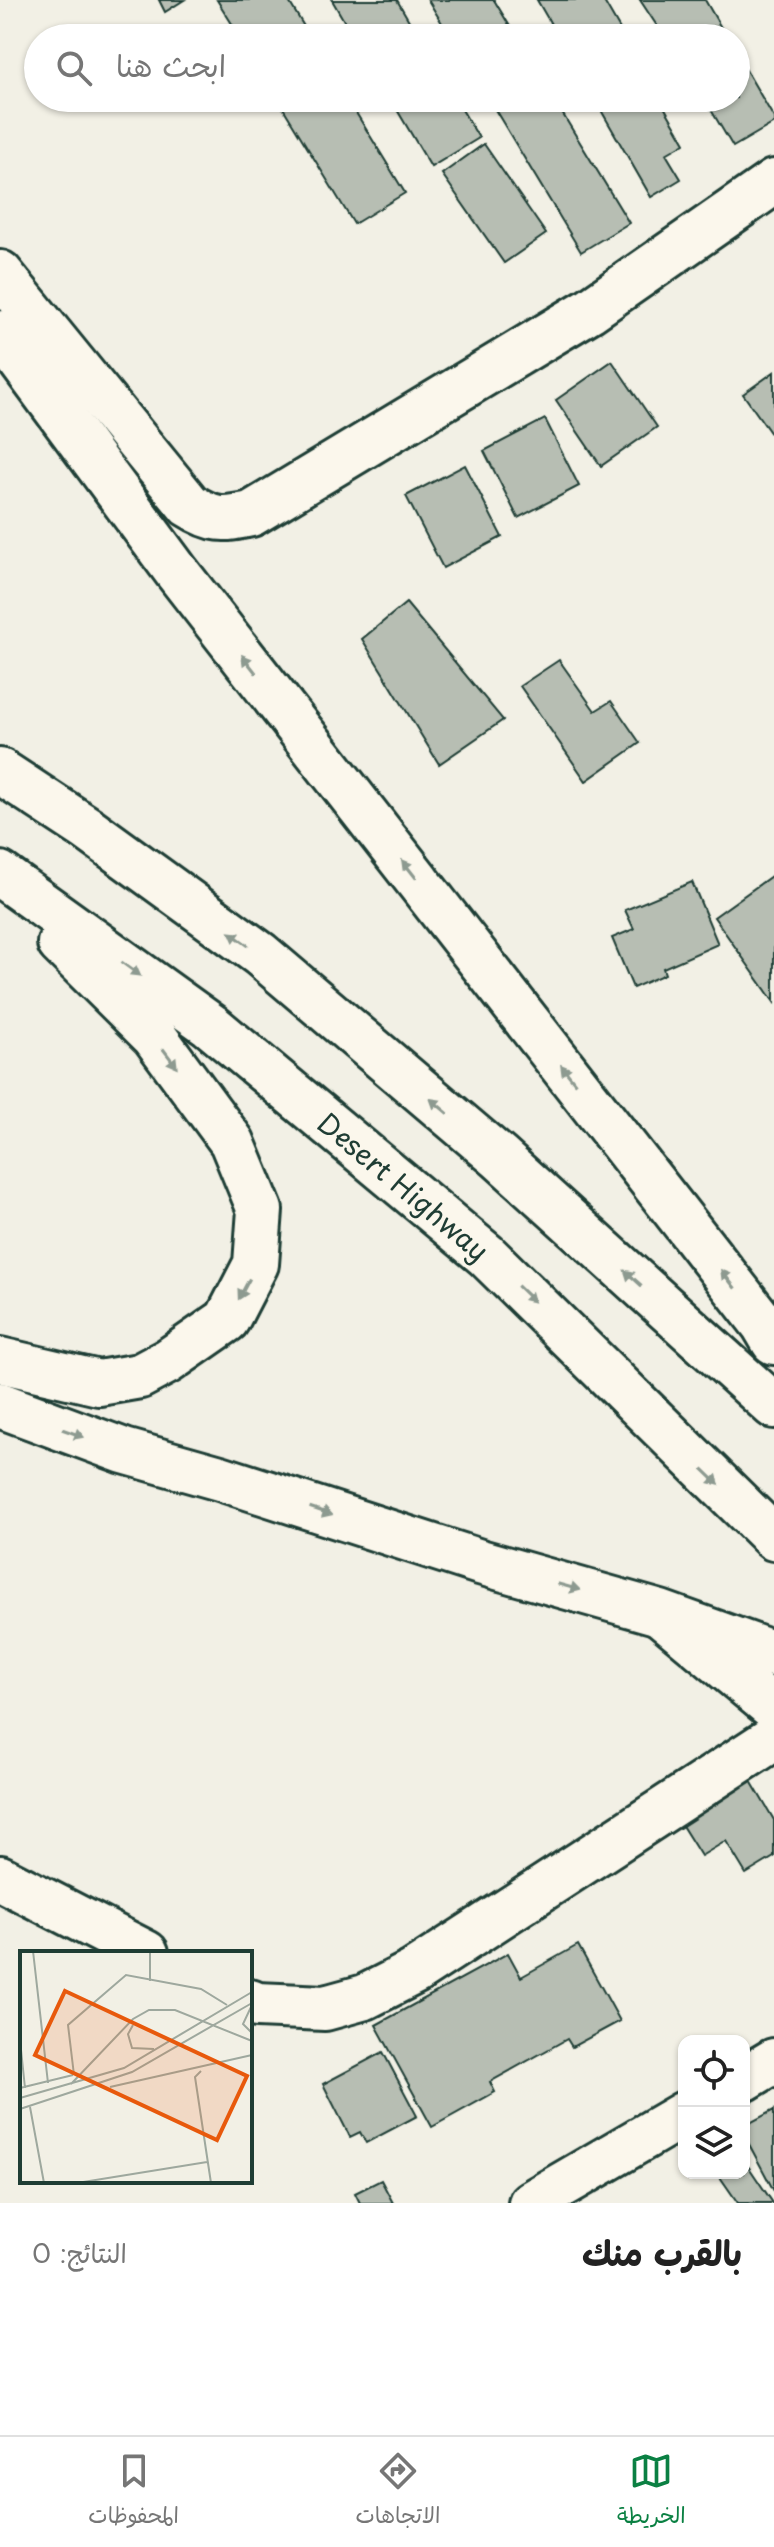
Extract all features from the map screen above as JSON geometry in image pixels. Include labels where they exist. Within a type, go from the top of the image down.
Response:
[{"type":"main road","points":[[0,273],[189,505],[205,515],[223,520],[251,514],[590,310],[774,182]]},
{"type":"main road","points":[[0,333],[176,571],[764,1325],[774,1342]]},
{"type":"main road","points":[[0,771],[88,829],[260,954],[499,1157],[774,1406]]},
{"type":"main road","name":"Desert Highway","points":[[0,874],[210,1025],[486,1255],[774,1538]]},
{"type":"main road","points":[[0,881],[154,1036],[232,1142],[260,1210],[256,1264],[227,1320],[168,1361],[140,1376],[99,1383],[0,1360]]},
{"type":"main road","points":[[0,1405],[124,1451],[220,1478],[480,1562],[660,1613],[774,1654]]},
{"type":"main road","points":[[660,1613],[774,1708]]},
{"type":"main road","points":[[252,2003],[325,2008],[377,1991],[414,1972],[774,1738]]},
{"type":"main road","points":[[0,1878],[142,1951]]},
{"type":"main road","points":[[750,2075],[774,2061]]},
{"type":"main road","points":[[531,2203],[678,2117]]},
{"type":"building","points":[[159,0],[184,0],[165,12]]},
{"type":"building","points":[[217,0],[288,0],[303,24],[232,24]]},
{"type":"building","points":[[332,0],[397,0],[411,24],[346,24]]},
{"type":"building","points":[[428,0],[494,0],[509,24],[443,24]]},
{"type":"building","points":[[537,0],[603,0],[617,24],[551,24]]},
{"type":"building","points":[[640,0],[705,0],[719,24],[656,24]]},
{"type":"building","points":[[750,77],[774,123],[733,147],[712,112],[750,112]]},
{"type":"building","points":[[286,112],[356,112],[405,193],[354,224]]},
{"type":"building","points":[[398,112],[463,112],[479,138],[431,167]]},
{"type":"building","points":[[496,112],[562,112],[629,223],[581,252]]},
{"type":"building","points":[[602,112],[667,112],[685,143],[666,154],[681,179],[651,197]]},
{"type":"building","points":[[484,144],[546,234],[504,263],[442,174]]},
{"type":"building","points":[[612,361],[657,427],[601,466],[556,400]]},
{"type":"building","points":[[774,372],[774,438],[743,394]]},
{"type":"building","points":[[545,419],[579,486],[518,518],[484,451]]},
{"type":"building","points":[[465,465],[502,537],[443,568],[406,496]]},
{"type":"building","points":[[406,603],[503,720],[439,764],[362,639]]},
{"type":"building","points":[[559,660],[595,711],[611,701],[640,743],[586,781],[520,686]]},
{"type":"building","points":[[774,874],[774,1002],[714,917]]},
{"type":"building","points":[[692,882],[718,944],[663,968],[665,974],[633,988],[612,938],[634,929],[625,910]]},
{"type":"building","points":[[751,1781],[774,1820],[774,1857],[746,1874],[726,1841],[701,1856],[681,1824]]},
{"type":"building","points":[[578,1945],[620,2021],[572,2047],[567,2039],[490,2082],[495,2092],[432,2127],[376,2025],[508,1953],[521,1977]]},
{"type":"building","points":[[383,2052],[417,2116],[366,2143],[360,2132],[350,2137],[323,2084]]},
{"type":"building","points":[[774,2110],[774,2191],[750,2146],[750,2123]]},
{"type":"building","points":[[750,2169],[773,2203],[738,2203],[721,2179],[750,2179]]},
{"type":"building","points":[[381,2180],[393,2203],[360,2203],[355,2193]]}]
